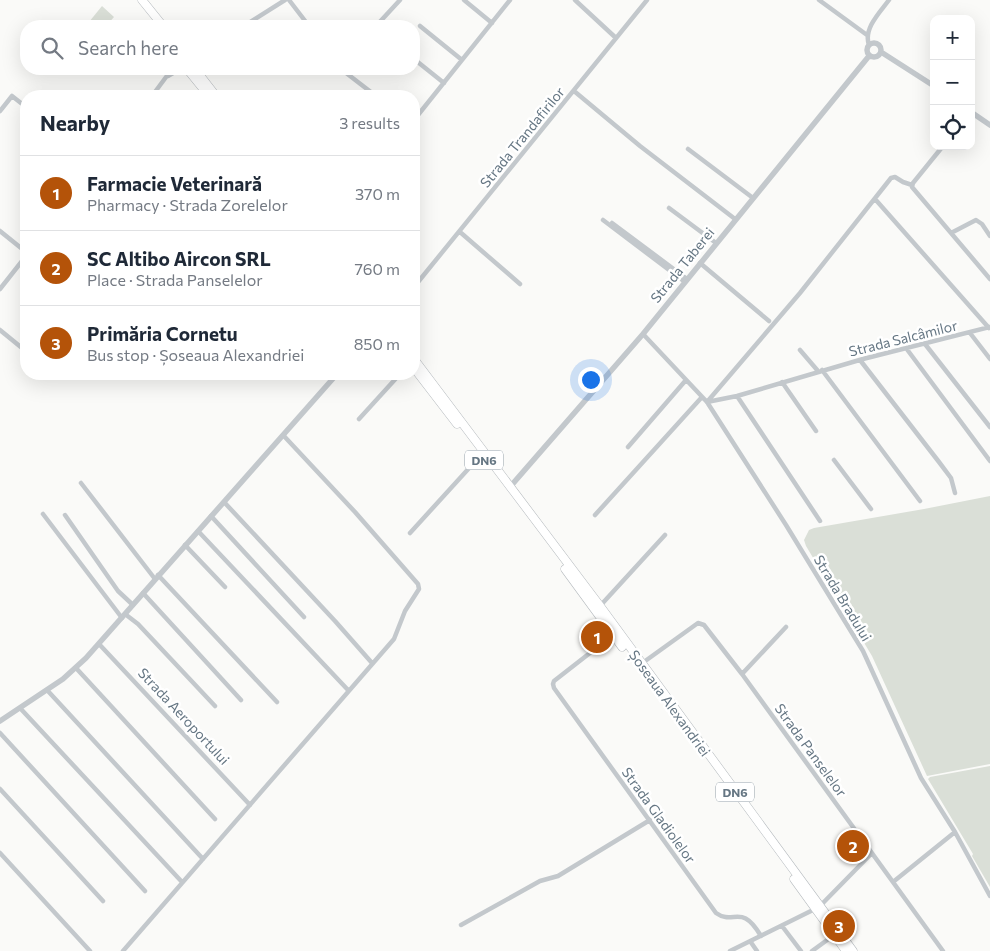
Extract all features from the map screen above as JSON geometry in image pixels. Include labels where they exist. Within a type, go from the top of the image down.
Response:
[{"type":"highway","points":[[137,0],[152,20]]},
{"type":"highway","points":[[142,0],[158,20]]},
{"type":"highway","points":[[192,75],[204,90]]},
{"type":"highway","points":[[200,75],[211,90]]},
{"type":"highway","name":"Șoseaua Alexandriei","points":[[420,366],[600,606],[818,908],[846,951]]},
{"type":"highway","name":"Șoseaua Alexandriei","points":[[420,376],[818,908],[853,951]]},
{"type":"street","points":[[253,20],[285,0]]},
{"type":"street","points":[[290,0],[305,20]]},
{"type":"street","points":[[382,20],[400,0]]},
{"type":"street","points":[[464,0],[492,23]]},
{"type":"street","points":[[420,113],[510,0]]},
{"type":"street","points":[[575,0],[616,38]]},
{"type":"street","name":"Strada Trandafirilor","points":[[420,280],[646,0]]},
{"type":"street","points":[[819,0],[868,35]]},
{"type":"street","points":[[881,52],[875,57],[869,56],[867,51],[869,45],[868,35],[872,24],[888,0]]},
{"type":"street","points":[[420,26],[462,60]]},
{"type":"street","points":[[869,45],[877,44],[880,46],[881,52],[930,83]]},
{"type":"street","name":"Strada Taberei","points":[[510,487],[643,334],[869,56]]},
{"type":"street","points":[[420,64],[444,83]]},
{"type":"street","points":[[157,90],[170,75]]},
{"type":"street","points":[[349,75],[368,90]]},
{"type":"street","points":[[574,91],[640,146],[735,219]]},
{"type":"street","points":[[0,111],[12,96],[20,103]]},
{"type":"street","points":[[975,115],[990,125]]},
{"type":"street","points":[[688,149],[752,198]]},
{"type":"street","points":[[912,184],[940,150]]},
{"type":"street","points":[[707,402],[800,292],[893,177],[912,184]]},
{"type":"street","points":[[912,184],[913,189],[990,279]]},
{"type":"street","points":[[875,199],[989,328]]},
{"type":"street","points":[[669,208],[716,243]]},
{"type":"street","points":[[603,220],[686,280]]},
{"type":"street","points":[[951,233],[976,220],[982,224],[990,236]]},
{"type":"street","points":[[612,223],[686,280]]},
{"type":"street","points":[[0,231],[20,249]]},
{"type":"street","points":[[460,232],[520,284]]},
{"type":"street","points":[[0,289],[20,262]]},
{"type":"street","points":[[700,263],[769,321]]},
{"type":"street","name":"Strada Salcâmilor","points":[[707,402],[737,396],[820,370],[989,328]]},
{"type":"street","points":[[0,330],[20,346]]},
{"type":"street","points":[[970,333],[990,359]]},
{"type":"street","name":"Strada Bradului","points":[[643,334],[707,402],[786,526],[863,651],[921,778],[955,832],[990,896]]},
{"type":"street","points":[[925,344],[990,427]]},
{"type":"street","points":[[906,348],[990,462]]},
{"type":"street","points":[[800,350],[820,370],[920,501]]},
{"type":"street","points":[[860,360],[939,462],[950,478],[956,493]]},
{"type":"street","points":[[0,721],[76,668],[332,380]]},
{"type":"street","points":[[359,420],[395,380]]},
{"type":"street","points":[[628,447],[686,380]]},
{"type":"street","points":[[782,382],[816,431]]},
{"type":"street","points":[[595,515],[702,396]]},
{"type":"street","points":[[737,396],[820,521]]},
{"type":"street","points":[[123,951],[394,638],[405,611],[418,591],[419,586],[283,434]]},
{"type":"street","points":[[410,533],[481,455]]},
{"type":"street","points":[[834,460],[871,509]]},
{"type":"street","points":[[81,483],[156,577],[278,702]]},
{"type":"street","points":[[224,502],[372,663]]},
{"type":"street","points":[[43,514],[123,616],[138,624],[215,706]]},
{"type":"street","points":[[65,515],[118,591],[133,605]]},
{"type":"street","points":[[211,516],[304,617]]},
{"type":"street","points":[[198,531],[348,690]]},
{"type":"street","points":[[600,606],[664,535]]},
{"type":"street","points":[[185,545],[225,587]]},
{"type":"street","points":[[143,593],[241,700]]},
{"type":"street","name":"Strada Panselelor","points":[[642,664],[700,623],[704,625],[742,674],[943,951]]},
{"type":"street","points":[[742,674],[786,627]]},
{"type":"street","name":"Strada Gladiolelor","points":[[613,635],[554,681],[553,684],[716,913],[720,916],[739,916],[752,921],[761,936]]},
{"type":"street","name":"Strada Aeroportului","points":[[99,644],[250,805]]},
{"type":"street","points":[[76,668],[215,820]]},
{"type":"street","points":[[47,690],[203,859]]},
{"type":"street","points":[[20,708],[182,882]]},
{"type":"street","points":[[0,733],[82,824],[145,890]]},
{"type":"street","points":[[0,789],[103,901]]},
{"type":"street","points":[[461,925],[540,881],[558,876],[650,820]]},
{"type":"street","points":[[893,882],[955,832]]},
{"type":"street","points":[[0,853],[90,951]]},
{"type":"street","points":[[730,951],[818,908],[872,853]]},
{"type":"street","points":[[782,926],[801,951]]},
{"type":"street","points":[[812,951],[834,935]]},
{"type":"street","points":[[750,942],[757,951]]},
{"type":"shaded area","points":[[102,6],[114,17],[111,20],[91,20]]},
{"type":"shaded area","points":[[990,496],[990,764],[927,776],[872,656],[804,540],[809,530],[814,528]]},
{"type":"shaded area","points":[[990,766],[990,887],[972,856],[973,854],[928,779],[930,777]]},
{"type":"place","name":"Farmacie Veterinară","points":[[597,637]]},
{"type":"place","name":"SC Altibo Aircon SRL","points":[[853,846]]},
{"type":"place","name":"Primăria Cornetu","points":[[839,926]]}]
